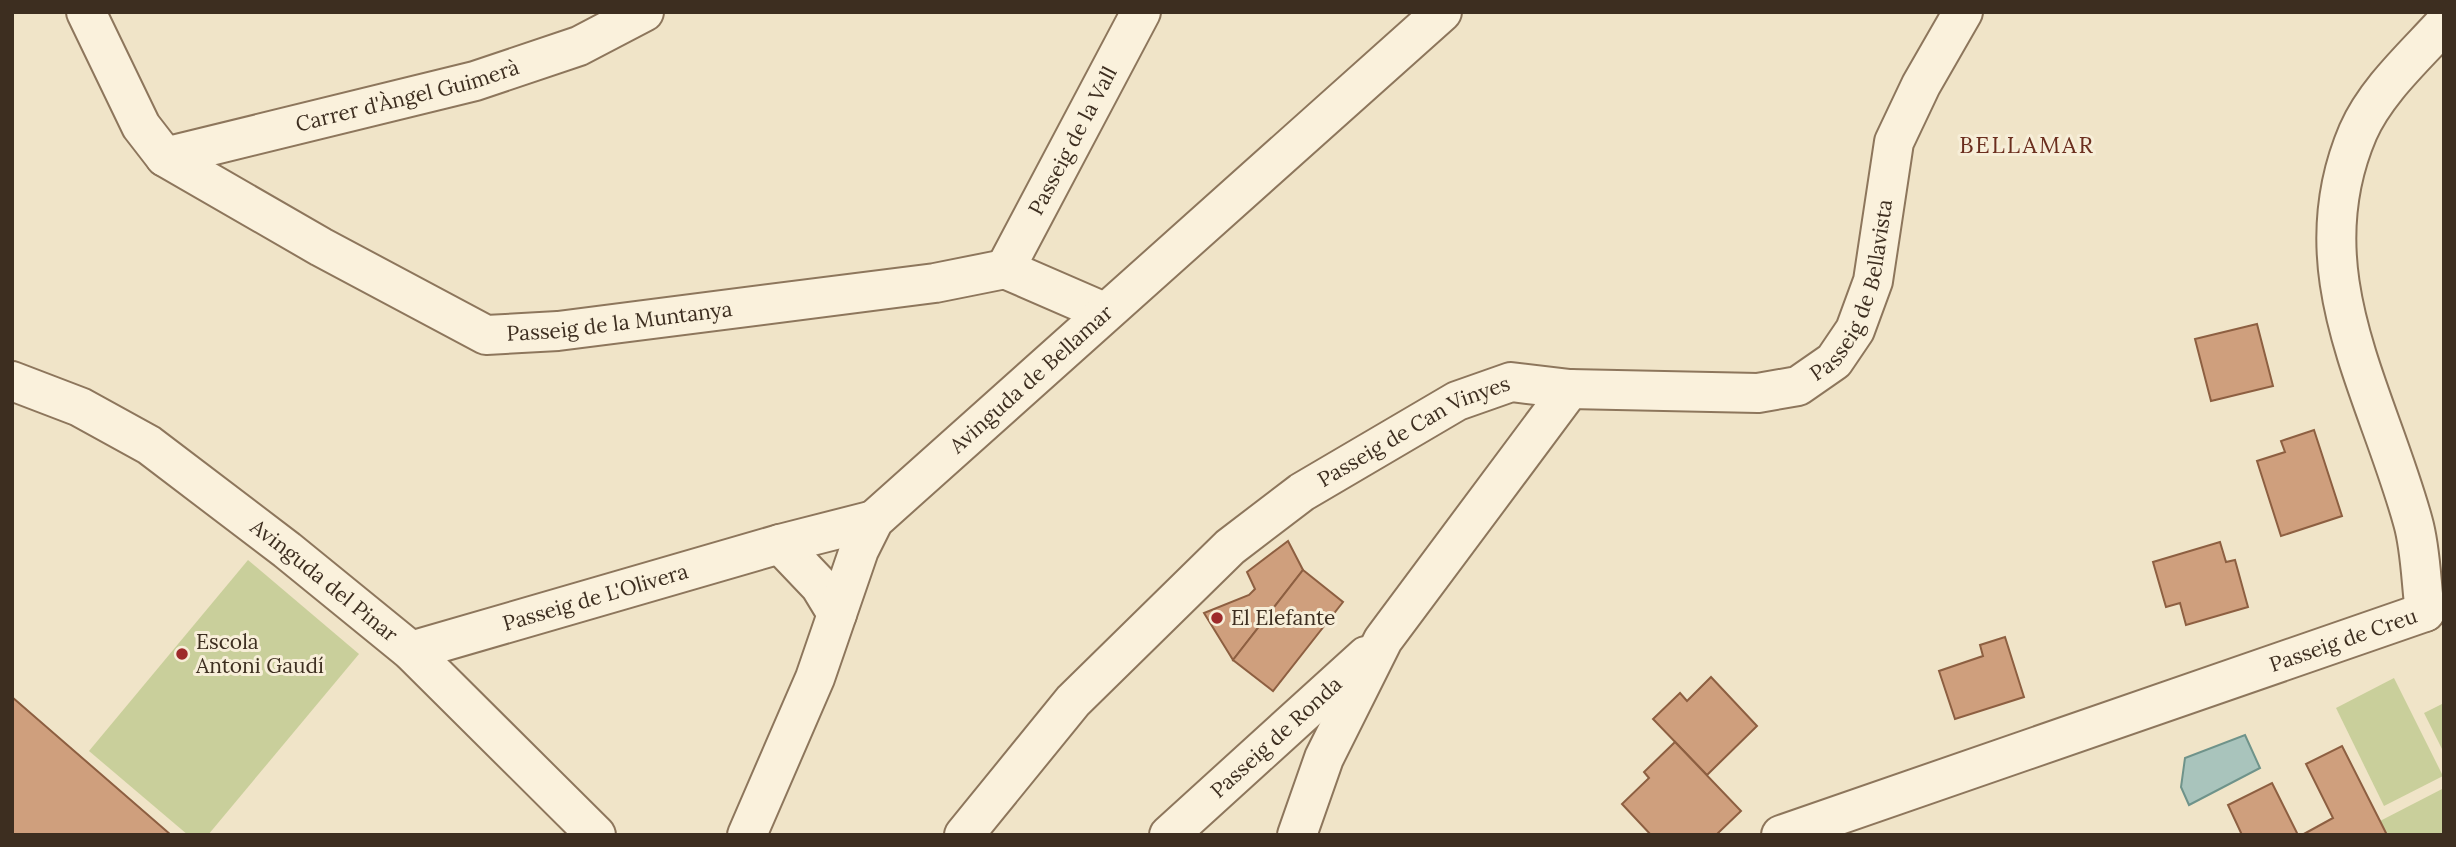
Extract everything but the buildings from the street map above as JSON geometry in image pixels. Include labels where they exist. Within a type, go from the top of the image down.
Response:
[{"type":"street","name":"Passeig de la Muntanya","points":[[86,12],[141,126],[165,157],[321,247],[486,335],[558,331],[908,287],[1005,269]]},
{"type":"street","name":"Carrer d'Àngel Guimerà","points":[[165,157],[475,81],[579,46],[644,12]]},
{"type":"street","name":"Passeig de la Vall","points":[[1005,269],[1141,12]]},
{"type":"street","name":"Avinguda de Bellamar","points":[[747,835],[815,678],[859,550],[874,520],[1442,12]]},
{"type":"street","name":"Passeig de Bellavista","points":[[1570,389],[1758,393],[1798,386],[1833,361],[1855,330],[1873,281],[1894,142],[1921,85],[1963,12]]},
{"type":"street","name":"Passeig de Creu","points":[[1781,835],[2434,622],[2414,524],[2347,329],[2337,260],[2338,190],[2359,130],[2390,83],[2444,24]]},
{"type":"street","points":[[1005,269],[1104,312]]},
{"type":"street","name":"Avinguda del Pinar","points":[[12,381],[80,407],[149,445],[411,651],[596,835]]},
{"type":"street","name":"Passeig de Can Vinyes","points":[[964,835],[1073,701],[1140,633],[1230,547],[1302,492],[1457,401],[1511,382],[1570,389]]},
{"type":"street","points":[[1297,835],[1324,758],[1383,640],[1570,389]]},
{"type":"street","name":"Passeig de L'Olivera","points":[[411,651],[780,544],[874,520]]},
{"type":"street","points":[[780,544],[821,586],[837,614]]},
{"type":"street","name":"Passeig de Ronda","points":[[1169,835],[1383,640]]},
{"type":"green space","points":[[248,560],[359,654],[208,835],[188,835],[89,751]]},
{"type":"green space","points":[[2394,678],[2443,776],[2384,806],[2336,708]]},
{"type":"green space","points":[[2444,703],[2444,753],[2424,713]]},
{"type":"green space","points":[[2444,788],[2444,835],[2387,835],[2380,821]]},
{"type":"water","points":[[2245,735],[2260,768],[2189,805],[2181,787],[2185,758]]},
{"type":"place","name":"El Elefante","points":[[1217,618]]},
{"type":"place","name":"Escola Antoni Gaudí","points":[[182,654]]},
{"type":"district","name":"BELLAMAR","points":[[2027,145]]}]
